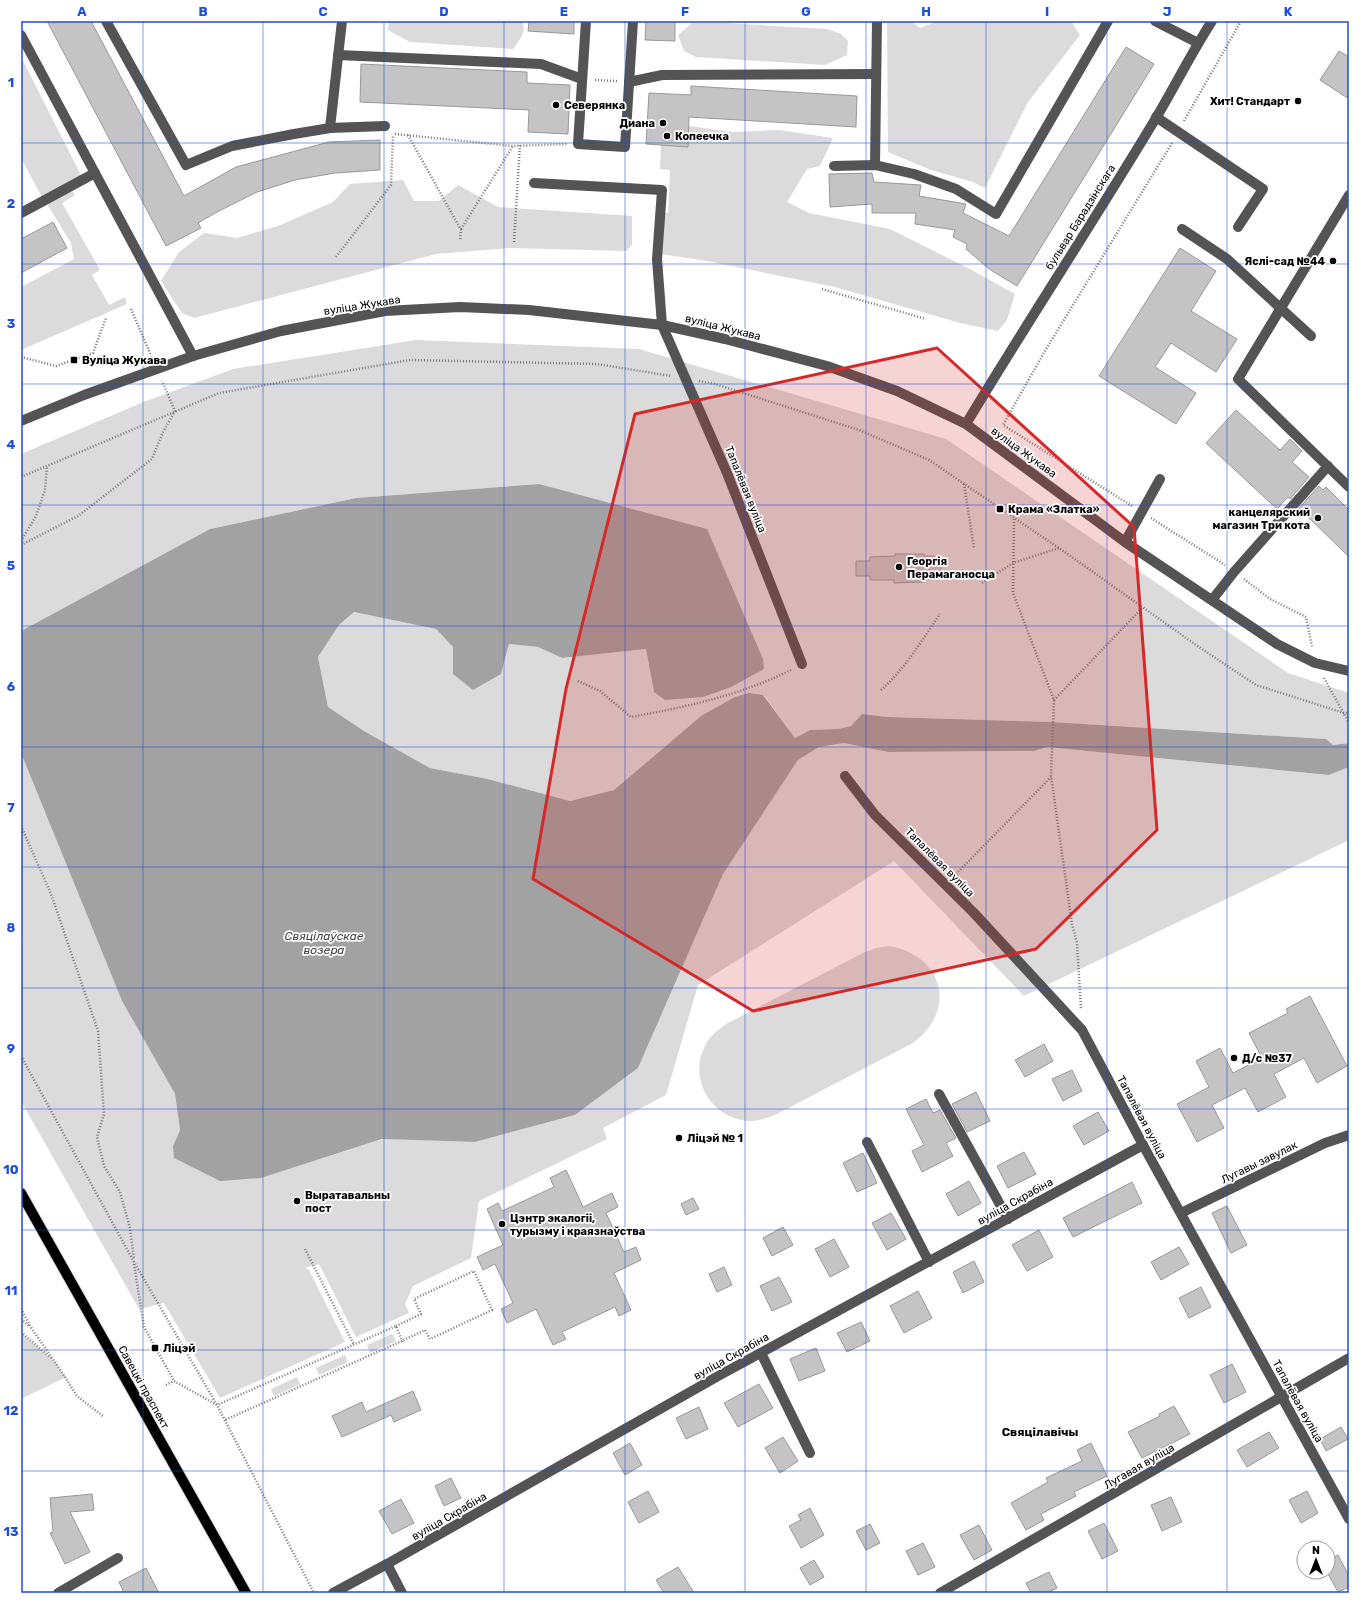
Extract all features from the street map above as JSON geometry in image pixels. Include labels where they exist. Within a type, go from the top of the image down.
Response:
[{"type":"main road","name":"Савецкі праспект","points":[[21,1192],[246,1593]]},
{"type":"street","points":[[106,21],[186,165],[232,146],[330,128],[385,126]]},
{"type":"street","points":[[330,128],[342,21]]},
{"type":"street","points":[[586,21],[578,144],[624,147],[633,21]]},
{"type":"street","points":[[875,165],[877,21]]},
{"type":"street","points":[[834,166],[875,165],[914,174],[956,189],[996,214],[1108,21]]},
{"type":"street","points":[[1155,21],[1198,43]]},
{"type":"street","name":"бульвар Барадзінскага","points":[[966,424],[1156,118],[1212,21]]},
{"type":"street","points":[[21,35],[193,356]]},
{"type":"street","points":[[338,55],[541,64],[582,79]]},
{"type":"street","points":[[629,82],[662,75],[876,74]]},
{"type":"street","points":[[1156,118],[1263,189],[1238,227]]},
{"type":"street","points":[[21,213],[95,173]]},
{"type":"street","points":[[534,182],[662,190],[658,259],[662,325]]},
{"type":"street","points":[[1349,195],[1238,379],[1349,487]]},
{"type":"street","points":[[1182,229],[1227,259],[1311,336]]},
{"type":"street","name":"вуліца Жукава","points":[[21,421],[84,395],[193,356],[281,331],[385,311],[460,307],[529,310],[662,325],[725,339],[827,366],[897,391],[966,424],[1125,542],[1277,644],[1315,663],[1349,671]]},
{"type":"street","name":"Тапалёвая вуліца","points":[[662,325],[727,473],[802,664]]},
{"type":"street","points":[[1212,600],[1234,572],[1328,466]]},
{"type":"street","points":[[1125,542],[1160,479]]},
{"type":"street","name":"Тапалёвая вуліца","points":[[845,776],[875,815],[974,913],[1082,1030],[1143,1145],[1349,1519]]},
{"type":"street","points":[[939,1094],[1008,1219]]},
{"type":"street","name":"Лугавы завулак","points":[[1181,1213],[1325,1143],[1349,1135]]},
{"type":"street","points":[[867,1142],[929,1262]]},
{"type":"street","name":"вуліца Скрабіна","points":[[333,1593],[761,1353],[1143,1145]]},
{"type":"street","points":[[761,1353],[810,1453]]},
{"type":"street","name":"Лугавая вуліца","points":[[940,1593],[1349,1358]]},
{"type":"street","points":[[58,1593],[118,1558]]},
{"type":"street","points":[[387,1564],[402,1593]]},
{"type":"path","points":[[1241,21],[1178,132],[1045,351],[1003,425],[1234,572],[1270,598],[1306,616]]},
{"type":"path","points":[[582,79],[629,82]]},
{"type":"path","points":[[336,257],[391,186],[393,134],[513,146],[578,144]]},
{"type":"path","points":[[408,135],[461,230]]},
{"type":"path","points":[[514,242],[520,145]]},
{"type":"path","points":[[460,240],[461,230],[513,146]]},
{"type":"path","points":[[822,289],[926,319]]},
{"type":"path","points":[[21,357],[56,366],[93,353],[106,318]]},
{"type":"path","points":[[21,477],[219,393],[410,360],[597,364],[715,384],[859,430],[929,460],[1256,685],[1344,713],[1349,713]]},
{"type":"path","points":[[21,545],[78,516],[152,458],[163,432],[175,411]]},
{"type":"path","points":[[21,541],[36,516],[45,490],[47,466]]},
{"type":"path","points":[[964,484],[974,548]]},
{"type":"path","points":[[1014,518],[1013,593],[1054,700],[1051,776],[1072,924],[1077,942],[1082,1030]]},
{"type":"path","points":[[982,584],[1013,563],[1059,548]]},
{"type":"path","points":[[1054,700],[1143,607]]},
{"type":"path","points":[[881,690],[891,682],[913,654],[940,614]]},
{"type":"path","points":[[578,681],[600,691],[631,717],[684,708],[767,682],[802,664]]},
{"type":"path","points":[[945,885],[1051,776]]},
{"type":"path","points":[[21,826],[51,894],[98,1031],[104,1114],[97,1137],[104,1166],[120,1192],[130,1228],[144,1327],[174,1381],[217,1405]]},
{"type":"path","points":[[21,1056],[134,1262],[217,1405],[314,1593]]},
{"type":"path","points":[[305,1249],[354,1345]]},
{"type":"path","points":[[217,1405],[421,1314],[414,1299],[474,1271],[492,1310],[430,1340],[425,1330],[225,1420]]},
{"type":"path","points":[[21,1309],[32,1329],[77,1396],[104,1417]]},
{"type":"path","points":[[21,1319],[32,1329]]},
{"type":"path","points":[[396,1326],[402,1341]]},
{"type":"path","points":[[21,1332],[54,1361]]},
{"type":"path","points":[[166,1385],[174,1381]]},
{"type":"highlighted area","points":[[937,348],[1134,527],[1157,830],[1036,949],[753,1011],[533,879],[566,689],[635,414]]},
{"type":"shaded area","points":[[389,21],[522,21],[524,29],[520,39],[513,49],[410,42],[388,30]]},
{"type":"shaded area","points":[[887,21],[911,21],[920,28],[938,21],[1071,21],[1080,35],[1028,102],[985,188],[973,182],[931,170],[888,152]]},
{"type":"shaded area","points":[[692,23],[726,23],[827,29],[841,34],[848,41],[847,55],[825,65],[696,57],[684,51],[678,35]]},
{"type":"shaded area","points":[[21,57],[82,177],[43,199],[21,158]]},
{"type":"shaded area","points":[[689,126],[732,132],[779,130],[833,138],[820,166],[807,169],[787,202],[809,213],[890,229],[970,269],[1015,294],[1007,320],[998,331],[960,323],[835,287],[707,261],[661,254],[664,213],[668,213],[670,170],[660,169],[661,145],[688,146]]},
{"type":"shaded area","points":[[403,180],[414,201],[439,201],[458,185],[498,207],[632,216],[632,245],[626,251],[511,248],[436,254],[194,318],[182,313],[161,281],[179,252],[204,233],[237,238],[278,226],[333,202],[350,184]]},
{"type":"shaded area","points":[[71,189],[75,195],[62,203],[100,270],[92,275],[109,305],[125,297],[127,304],[21,350],[21,287],[74,259],[71,243],[46,202]]},
{"type":"shaded area","points":[[416,340],[639,349],[946,439],[1288,673],[1349,693],[1349,743],[1333,745],[1325,739],[1052,722],[888,717],[862,714],[851,726],[838,729],[810,730],[795,738],[764,695],[701,716],[614,790],[570,801],[488,779],[430,768],[364,731],[328,707],[318,657],[339,625],[354,612],[436,629],[453,647],[453,674],[501,674],[509,644],[538,647],[562,658],[646,649],[654,692],[703,697],[539,484],[356,498],[210,529],[21,631],[21,454],[146,401],[233,369]]},
{"type":"shaded area","points":[[844,743],[888,752],[1034,751],[1047,747],[1329,775],[1349,767],[1349,840],[1024,996],[894,861],[698,985],[666,1095],[603,1128],[607,1139],[479,1201],[471,1258],[413,1286],[405,1304],[409,1313],[356,1337],[319,1264],[305,1268],[309,1270],[345,1342],[220,1398],[164,1303],[139,1309],[21,1101],[21,753],[122,1001],[175,1094],[180,1130],[173,1146],[261,1178],[383,1139],[475,1142],[575,1115],[638,1068],[723,874],[798,760],[819,747]]},
{"type":"shaded area","points":[[889,946],[907,951],[922,960],[932,972],[938,986],[939,1000],[936,1015],[927,1030],[913,1043],[775,1115],[766,1118],[748,1121],[735,1118],[723,1112],[713,1104],[706,1094],[701,1082],[699,1070],[701,1057],[706,1044],[714,1033],[726,1024],[863,953],[876,948]]},
{"type":"shaded area","points":[[21,1333],[54,1361],[66,1377],[21,1399]]},
{"type":"shaded area","points":[[392,1334],[396,1341],[370,1353],[367,1345]]},
{"type":"shaded area","points":[[345,1355],[348,1362],[319,1375],[316,1368]]},
{"type":"shaded area","points":[[297,1377],[300,1384],[274,1396],[271,1389]]},
{"type":"water","name":"Свяцілаўскае возера","points":[[539,484],[707,529],[763,659],[764,669],[731,687],[703,697],[665,700],[654,692],[646,649],[562,658],[538,647],[509,644],[501,674],[473,690],[453,674],[453,647],[436,629],[354,612],[339,625],[318,657],[328,707],[364,731],[430,768],[488,779],[570,801],[614,790],[701,716],[735,697],[749,693],[763,695],[795,738],[810,730],[838,729],[851,726],[862,714],[888,717],[1052,722],[1326,739],[1333,745],[1349,743],[1349,767],[1329,775],[1047,747],[1034,751],[888,752],[844,743],[819,747],[798,760],[723,874],[638,1068],[575,1115],[475,1142],[382,1139],[261,1178],[220,1181],[174,1158],[173,1146],[180,1130],[175,1094],[122,1001],[21,753],[21,631],[210,529],[356,498]]},
{"type":"building","points":[[47,21],[91,21],[184,196],[236,167],[329,142],[380,140],[380,170],[335,173],[295,180],[257,192],[198,223],[201,228],[166,246]]},
{"type":"building","points":[[529,21],[574,21],[574,34],[528,31]]},
{"type":"building","points":[[646,21],[675,21],[675,41],[645,40]]},
{"type":"building","points":[[1126,47],[1154,64],[1017,286],[989,269],[966,249],[967,244],[953,237],[955,230],[915,224],[916,213],[872,213],[872,204],[830,207],[829,174],[872,173],[874,182],[921,185],[919,196],[966,204],[963,213],[1009,236]]},
{"type":"building","points":[[1339,51],[1349,57],[1349,99],[1320,80]]},
{"type":"building","points":[[361,64],[527,72],[527,83],[570,85],[568,134],[528,132],[529,110],[360,102]]},
{"type":"building","points":[[691,86],[857,96],[856,127],[689,117],[688,147],[646,144],[649,93],[691,95]]},
{"type":"building","points":[[53,222],[67,248],[21,273],[21,239]]},
{"type":"building","points":[[1180,248],[1216,271],[1191,311],[1237,339],[1216,372],[1171,343],[1155,367],[1196,393],[1176,424],[1099,376]]},
{"type":"building","points":[[1236,410],[1280,450],[1290,439],[1302,451],[1292,462],[1309,477],[1290,499],[1288,497],[1277,509],[1206,443]]},
{"type":"building","points":[[1319,486],[1323,490],[1326,487],[1349,510],[1349,557],[1299,508]]},
{"type":"building","name":"Георгія Перамаганосца","points":[[895,554],[924,554],[924,556],[934,556],[941,565],[941,570],[936,579],[924,579],[924,582],[894,583],[894,580],[870,580],[870,576],[856,576],[856,561],[870,561],[870,557],[895,556]]},
{"type":"building","points":[[1310,996],[1347,1066],[1317,1083],[1304,1058],[1274,1074],[1286,1097],[1258,1112],[1245,1088],[1212,1105],[1224,1128],[1197,1142],[1177,1104],[1209,1087],[1196,1061],[1220,1048],[1233,1073],[1262,1058],[1249,1033],[1288,1013],[1286,1009]]},
{"type":"building","points":[[1044,1044],[1053,1061],[1025,1077],[1015,1060]]},
{"type":"building","points":[[1072,1070],[1082,1091],[1063,1101],[1052,1079]]},
{"type":"building","points":[[976,1092],[990,1121],[967,1132],[952,1104]]},
{"type":"building","points":[[926,1099],[933,1113],[940,1110],[956,1138],[946,1143],[953,1156],[922,1172],[912,1151],[924,1145],[906,1109]]},
{"type":"building","points":[[1098,1112],[1109,1131],[1084,1145],[1073,1126]]},
{"type":"building","points":[[1024,1152],[1036,1174],[1008,1188],[997,1166]]},
{"type":"building","points":[[863,1153],[877,1183],[857,1192],[843,1163]]},
{"type":"building","points":[[566,1170],[583,1207],[612,1193],[618,1207],[606,1213],[624,1252],[636,1247],[641,1260],[614,1273],[631,1310],[619,1316],[615,1307],[562,1332],[566,1339],[553,1345],[536,1309],[507,1323],[501,1309],[513,1303],[495,1264],[483,1270],[477,1257],[503,1245],[487,1209],[498,1203],[502,1211],[554,1187],[550,1178]]},
{"type":"building","points":[[969,1181],[981,1203],[958,1216],[946,1194]]},
{"type":"building","points":[[1132,1182],[1142,1203],[1073,1237],[1063,1218]]},
{"type":"building","points":[[693,1198],[699,1209],[686,1215],[681,1204]]},
{"type":"building","points":[[1227,1206],[1247,1245],[1231,1253],[1212,1213]]},
{"type":"building","points":[[891,1213],[906,1239],[887,1250],[872,1223]]},
{"type":"building","points":[[783,1227],[793,1245],[772,1256],[763,1238]]},
{"type":"building","points":[[1039,1230],[1053,1257],[1027,1271],[1012,1245]]},
{"type":"building","points":[[834,1239],[849,1267],[830,1277],[815,1249]]},
{"type":"building","points":[[1179,1247],[1189,1264],[1161,1280],[1151,1262]]},
{"type":"building","points":[[974,1261],[984,1282],[963,1293],[953,1272]]},
{"type":"building","points":[[724,1267],[732,1285],[717,1292],[709,1274]]},
{"type":"building","points":[[779,1277],[792,1302],[772,1311],[760,1286]]},
{"type":"building","points":[[1201,1287],[1211,1307],[1189,1318],[1179,1298]]},
{"type":"building","points":[[918,1291],[932,1318],[904,1333],[890,1306]]},
{"type":"building","points":[[861,1322],[870,1341],[847,1352],[837,1333]]},
{"type":"building","points":[[816,1348],[825,1371],[799,1381],[790,1359]]},
{"type":"building","points":[[1232,1364],[1246,1392],[1224,1403],[1210,1375]]},
{"type":"building","points":[[759,1384],[773,1408],[738,1427],[724,1403]]},
{"type":"building","points":[[413,1391],[421,1410],[394,1422],[391,1415],[342,1437],[332,1416],[362,1402],[366,1412]]},
{"type":"building","points":[[1174,1406],[1190,1434],[1142,1458],[1128,1432],[1160,1416],[1159,1414]]},
{"type":"building","points":[[699,1407],[708,1429],[686,1439],[676,1418]]},
{"type":"building","points":[[1341,1427],[1348,1439],[1326,1451],[1320,1439]]},
{"type":"building","points":[[1269,1432],[1279,1448],[1247,1467],[1237,1450]]},
{"type":"building","points":[[783,1437],[798,1461],[780,1473],[765,1448]]},
{"type":"building","points":[[630,1443],[642,1465],[625,1475],[613,1453]]},
{"type":"building","points":[[1091,1443],[1107,1476],[1074,1492],[1076,1496],[1041,1514],[1044,1520],[1026,1530],[1011,1503],[1048,1482],[1046,1478],[1082,1461],[1077,1450]]},
{"type":"building","points":[[451,1478],[461,1498],[444,1506],[435,1486]]},
{"type":"building","points":[[648,1491],[659,1512],[639,1523],[628,1502]]},
{"type":"building","points":[[1307,1491],[1318,1513],[1301,1523],[1289,1500]]},
{"type":"building","points":[[92,1494],[94,1510],[70,1512],[90,1552],[65,1564],[50,1533],[53,1532],[50,1498]]},
{"type":"building","points":[[1171,1497],[1182,1522],[1162,1531],[1151,1505]]},
{"type":"building","points":[[401,1499],[414,1523],[392,1534],[379,1511]]},
{"type":"building","points":[[810,1508],[824,1535],[801,1548],[789,1526],[801,1520],[798,1515]]},
{"type":"building","points":[[1104,1523],[1118,1551],[1102,1559],[1088,1531]]},
{"type":"building","points":[[870,1524],[880,1543],[866,1550],[856,1531]]},
{"type":"building","points":[[979,1525],[992,1550],[974,1560],[960,1535]]},
{"type":"building","points":[[923,1543],[935,1567],[918,1575],[906,1551]]},
{"type":"building","points":[[1338,1555],[1349,1576],[1349,1587],[1338,1592],[1331,1580],[1336,1580],[1336,1556]]},
{"type":"building","points":[[814,1560],[824,1577],[810,1585],[800,1568]]},
{"type":"building","points":[[678,1567],[694,1593],[664,1593],[656,1580]]},
{"type":"building","points":[[146,1568],[159,1593],[124,1593],[119,1582]]},
{"type":"building","points":[[1049,1572],[1057,1588],[1047,1593],[1031,1593],[1026,1583]]},
{"type":"place","name":"Хит! Стандарт","points":[[1298,101]]},
{"type":"place","name":"Северянка","points":[[556,105]]},
{"type":"place","name":"Диана","points":[[663,123]]},
{"type":"place","name":"Копеечка","points":[[667,136]]},
{"type":"place","name":"Яслі-сад №44","points":[[1333,261]]},
{"type":"place","name":"Вуліца Жукава","points":[[74,360]]},
{"type":"place","name":"Крама «Златка»","points":[[1000,509]]},
{"type":"place","name":"канцелярский магазин Три кота","points":[[1318,518]]},
{"type":"place","name":"Георгія Перамаганосца","points":[[899,567]]},
{"type":"place","name":"Д/с №37","points":[[1234,1058]]},
{"type":"place","name":"Ліцэй № 1","points":[[679,1138]]},
{"type":"place","name":"Выратавальны пост","points":[[297,1201]]},
{"type":"place","name":"Цэнтр экалогіі, турызму і краязнаўства","points":[[502,1224]]},
{"type":"place","name":"Ліцэй","points":[[155,1348]]},
{"type":"district","name":"Свяцілавічы","points":[[1040,1432]]}]
